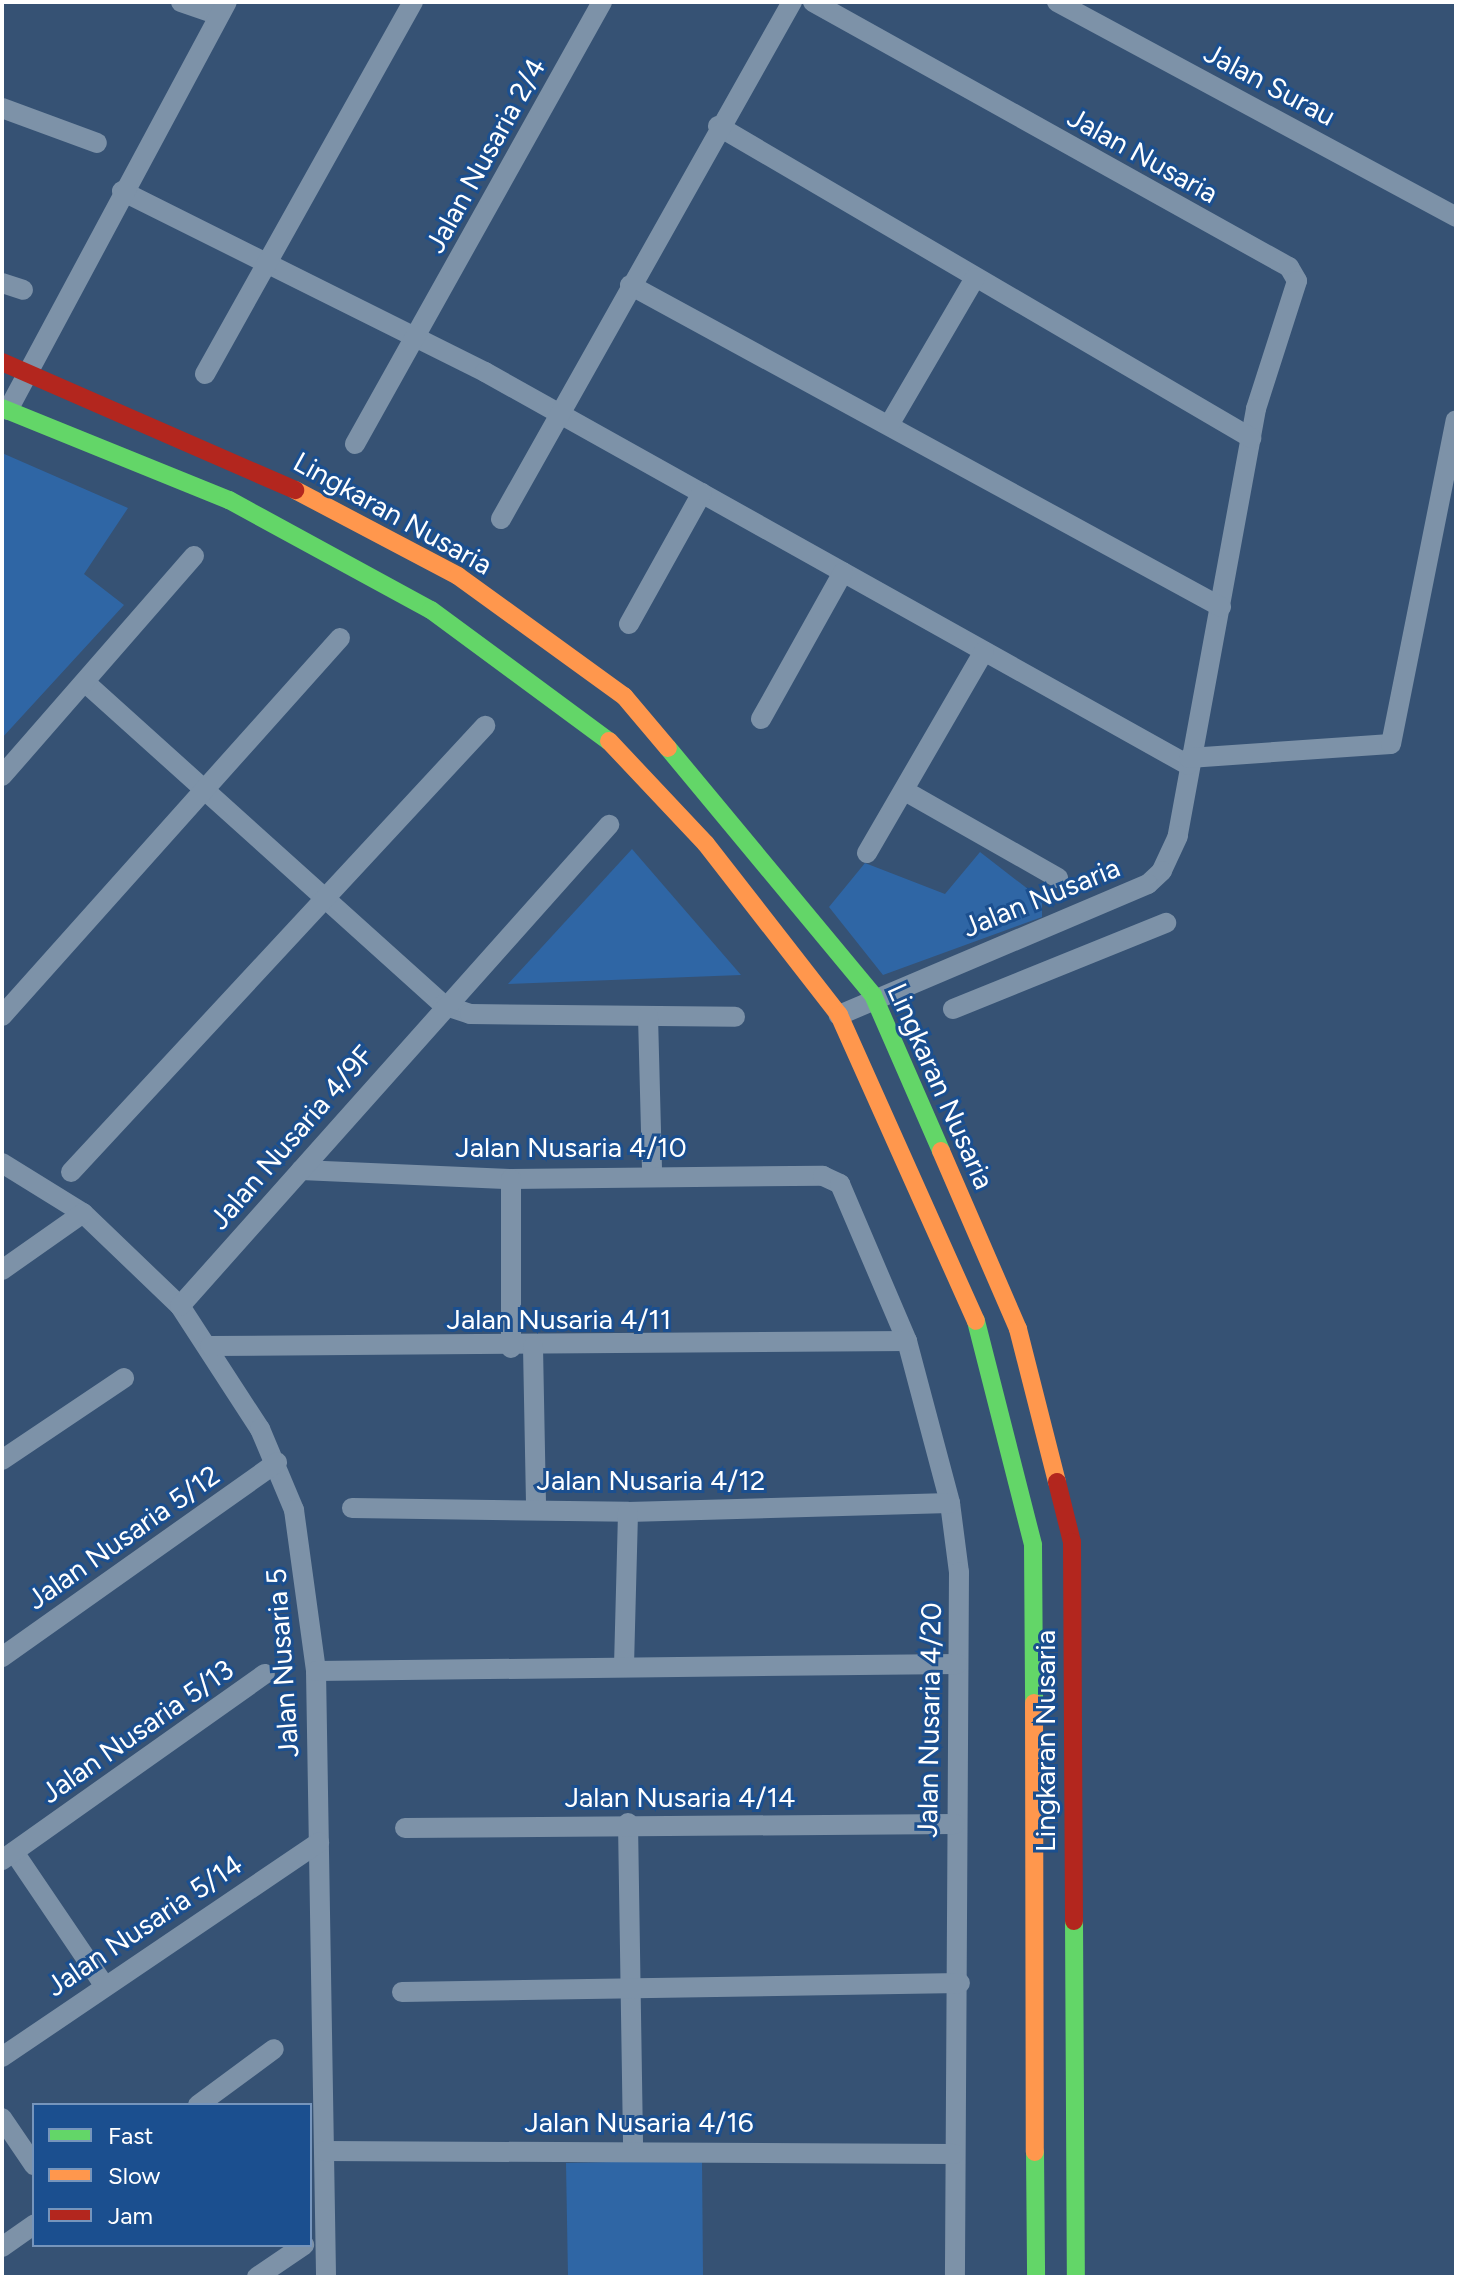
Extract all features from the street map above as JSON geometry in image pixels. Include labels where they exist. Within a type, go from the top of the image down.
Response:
[{"type":"main road","name":"Lingkaran Nusaria","points":[[2,362],[247,465],[458,576],[624,696],[873,995],[1018,1329],[1072,1542],[1076,2277]]},
{"type":"main road","name":"Lingkaran Nusaria","points":[[5,409],[229,500],[431,610],[594,725],[706,844],[839,1015],[984,1339],[1033,1545],[1036,2277]]},
{"type":"street","points":[[5,409],[223,9],[181,2]]},
{"type":"street","points":[[205,374],[413,2]]},
{"type":"street","name":"Jalan Nusaria 2/4","points":[[355,444],[602,2]]},
{"type":"street","points":[[501,519],[718,126],[792,2]]},
{"type":"street","name":"Jalan Nusaria","points":[[813,2],[1289,267],[1296,300],[1265,374],[1174,846],[1148,884],[873,995],[839,1015]]},
{"type":"street","name":"Jalan Surau","points":[[1057,2],[1456,217]]},
{"type":"street","points":[[2,108],[97,143]]},
{"type":"street","points":[[718,126],[1251,438]]},
{"type":"street","points":[[122,191],[268,261],[485,372],[1188,762],[1391,744],[1456,420]]},
{"type":"street","points":[[889,425],[975,278]]},
{"type":"street","points":[[2,283],[23,290]]},
{"type":"street","points":[[630,285],[1221,607]]},
{"type":"street","points":[[629,624],[702,493]]},
{"type":"street","points":[[2,776],[87,684],[194,556]]},
{"type":"street","points":[[761,719],[843,572]]},
{"type":"street","points":[[2,1016],[340,638]]},
{"type":"street","points":[[867,853],[984,651]]},
{"type":"street","points":[[87,684],[443,1005],[470,1014],[735,1017]]},
{"type":"street","points":[[71,1172],[485,726]]},
{"type":"street","points":[[905,791],[1058,878]]},
{"type":"street","name":"Jalan Nusaria 4/9F","points":[[180,1306],[443,1005],[609,825]]},
{"type":"street","points":[[953,1009],[1166,923]]},
{"type":"street","points":[[648,1016],[652,1174]]},
{"type":"street","name":"Jalan Nusaria 5","points":[[2,1163],[83,1213],[180,1306],[210,1346],[277,1462],[306,1570],[316,1671],[324,2151],[318,2236],[326,2277]]},
{"type":"street","name":"Jalan Nusaria 4/10","points":[[301,1170],[511,1179],[652,1174],[823,1176],[840,1184]]},
{"type":"street","points":[[511,1179],[511,1348]]},
{"type":"street","name":"Jalan Nusaria 4/20","points":[[840,1184],[907,1341],[950,1503],[957,1664],[955,1824],[960,1983],[954,2154],[955,2277]]},
{"type":"street","points":[[2,1270],[83,1213]]},
{"type":"street","name":"Jalan Nusaria 4/11","points":[[210,1346],[511,1348],[907,1341]]},
{"type":"street","points":[[533,1347],[536,1509]]},
{"type":"street","points":[[2,1460],[124,1378]]},
{"type":"street","name":"Jalan Nusaria 5/12","points":[[2,1657],[277,1462]]},
{"type":"street","name":"Jalan Nusaria 4/12","points":[[352,1508],[628,1512],[950,1503]]},
{"type":"street","points":[[624,1666],[628,1512]]},
{"type":"street","points":[[316,1671],[957,1664]]},
{"type":"street","name":"Jalan Nusaria 5/13","points":[[8,1856],[265,1674]]},
{"type":"street","points":[[628,1823],[636,1989],[633,2149]]},
{"type":"street","name":"Jalan Nusaria 4/14","points":[[405,1828],[628,1823],[955,1824]]},
{"type":"street","name":"Jalan Nusaria 5/14","points":[[2,2057],[319,1842]]},
{"type":"street","points":[[8,1856],[104,1985]]},
{"type":"street","points":[[402,1992],[960,1983]]},
{"type":"street","points":[[201,2103],[274,2049]]},
{"type":"street","points":[[2,2118],[32,2162]]},
{"type":"street","name":"Jalan Nusaria 4/16","points":[[324,2151],[633,2149],[954,2154]]},
{"type":"street","points":[[2,2247],[32,2226]]},
{"type":"street","points":[[257,2277],[301,2247]]},
{"type":"shaded area","points":[[2,453],[128,508],[84,574],[124,605],[2,738]]},
{"type":"shaded area","points":[[632,849],[741,975],[508,984]]},
{"type":"shaded area","points":[[980,852],[1042,900],[1042,917],[883,975],[829,907],[865,863],[945,894]]},
{"type":"shaded area","points":[[702,2160],[703,2277],[568,2277],[566,2163]]},
{"type":"traffic: fast","points":[[2,408],[229,500],[431,610],[609,741]]},
{"type":"traffic: fast","points":[[668,748],[873,995],[941,1151]]},
{"type":"traffic: fast","points":[[976,1321],[1033,1545],[1034,1703]]},
{"type":"traffic: fast","points":[[1074,1921],[1076,2277]]},
{"type":"traffic: fast","points":[[1035,2152],[1036,2277]]},
{"type":"traffic: slow","points":[[295,490],[458,576],[624,696],[668,748]]},
{"type":"traffic: slow","points":[[609,741],[706,844],[839,1015],[976,1321]]},
{"type":"traffic: slow","points":[[941,1151],[1018,1329],[1057,1482]]},
{"type":"traffic: slow","points":[[1034,1703],[1035,2152]]},
{"type":"traffic: jam","points":[[2,362],[295,490]]},
{"type":"traffic: jam","points":[[1057,1482],[1072,1542],[1074,1921]]}]
